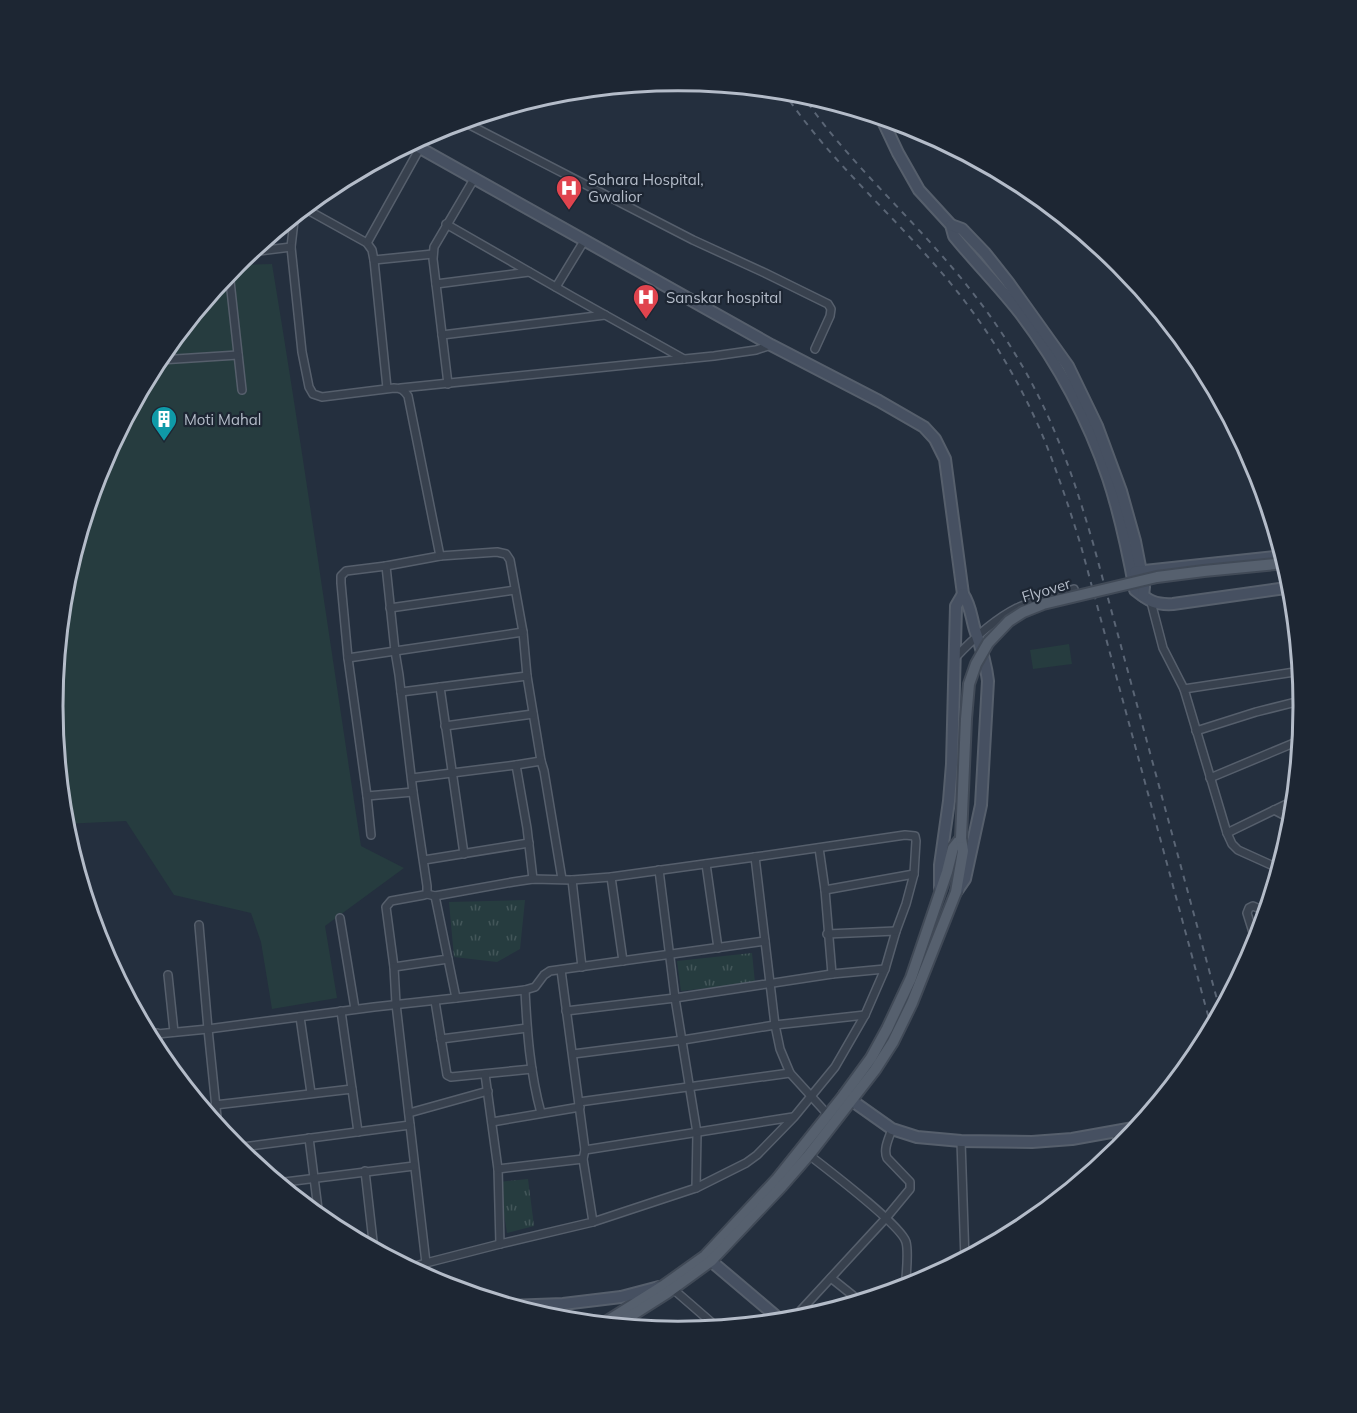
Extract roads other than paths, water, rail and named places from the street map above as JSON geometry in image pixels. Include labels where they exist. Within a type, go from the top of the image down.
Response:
[{"type":"main road","points":[[886,128],[919,190],[951,225],[962,230],[985,253],[1068,366],[1097,426],[1121,491],[1135,541],[1136,571],[1147,599],[1161,605],[1282,588]]},
{"type":"main road","points":[[419,148],[771,345],[879,401],[924,427],[935,439],[945,459],[963,594],[970,604],[988,681],[981,805],[965,879],[956,892]]},
{"type":"main road","points":[[1136,571],[1275,557]]},
{"type":"main road","name":"Flyover","points":[[848,1098],[875,1070],[893,1042],[912,1003],[956,892],[963,851],[961,838],[969,684],[976,664],[988,643],[1009,621],[1043,604],[1157,577],[1277,564]]},
{"type":"main road","points":[[940,889],[940,865],[952,764],[956,606],[963,594]]},
{"type":"main road","name":"Flyover","points":[[848,1098],[888,1029],[911,978],[953,848],[961,838]]},
{"type":"main road","points":[[624,1320],[668,1288],[705,1256],[848,1098],[892,1129],[917,1137],[961,1141],[1052,1141],[1125,1130]]},
{"type":"main road","points":[[613,1318],[711,1262],[809,1155],[831,1118]]},
{"type":"main road","points":[[711,1262],[774,1314]]},
{"type":"main road","points":[[536,1305],[621,1297],[668,1288]]},
{"type":"street","points":[[473,127],[693,240],[828,304],[831,309],[830,316],[815,349]]},
{"type":"street","points":[[367,243],[412,151]]},
{"type":"street","points":[[448,384],[433,254],[434,247],[446,224],[474,179]]},
{"type":"street","points":[[312,212],[367,243],[372,250],[387,388]]},
{"type":"street","points":[[446,224],[685,359]]},
{"type":"street","points":[[292,228],[291,246],[302,352],[309,387],[313,394],[322,397],[387,388],[448,384],[685,359],[756,350],[771,345]]},
{"type":"street","points":[[556,287],[584,241]]},
{"type":"street","points":[[267,250],[291,246]]},
{"type":"street","points":[[374,260],[433,254]]},
{"type":"street","points":[[436,284],[530,272]]},
{"type":"street","points":[[230,285],[242,390]]},
{"type":"street","points":[[442,335],[605,315]]},
{"type":"street","points":[[171,359],[238,355]]},
{"type":"street","points":[[401,388],[408,396],[440,556]]},
{"type":"street","points":[[371,834],[348,658],[341,576],[346,572],[440,556],[497,552],[506,554],[510,560],[516,590],[533,714],[562,879]]},
{"type":"street","points":[[386,566],[413,792],[428,886],[427,894]]},
{"type":"street","points":[[956,658],[988,627],[1016,609],[1074,589]]},
{"type":"street","points":[[390,608],[516,590]]},
{"type":"street","points":[[1147,599],[1163,648],[1184,689],[1232,844],[1273,866]]},
{"type":"street","points":[[348,658],[523,632]]},
{"type":"street","points":[[1184,689],[1293,672]]},
{"type":"street","points":[[401,692],[527,676]]},
{"type":"street","points":[[440,687],[464,854]]},
{"type":"street","points":[[1196,731],[1294,703]]},
{"type":"street","points":[[445,726],[533,714]]},
{"type":"street","points":[[1210,778],[1293,743]]},
{"type":"street","points":[[412,778],[541,760]]},
{"type":"street","points":[[516,765],[534,879]]},
{"type":"street","points":[[367,796],[413,792]]},
{"type":"street","points":[[1227,833],[1286,804]]},
{"type":"street","points":[[1274,810],[1284,815]]},
{"type":"street","points":[[419,1265],[593,1222],[696,1188],[752,1159],[794,1117],[836,1067],[865,1016],[885,969],[906,904],[914,874],[915,836],[611,877],[572,880],[534,879],[391,901],[386,907],[426,1263]]},
{"type":"street","points":[[424,860],[529,843]]},
{"type":"street","points":[[819,848],[832,974]]},
{"type":"street","points":[[755,857],[775,1025],[780,1049],[790,1073],[831,1118]]},
{"type":"street","points":[[706,864],[718,948]]},
{"type":"street","points":[[659,870],[675,998],[697,1133],[696,1188]]},
{"type":"street","points":[[825,890],[914,874]]},
{"type":"street","points":[[611,877],[623,961]]},
{"type":"street","points":[[572,880],[582,967]]},
{"type":"street","points":[[435,896],[456,998]]},
{"type":"street","points":[[1252,928],[1249,908],[1253,906],[1259,909]]},
{"type":"street","points":[[340,918],[355,1009]]},
{"type":"street","points":[[200,925],[216,1112]]},
{"type":"street","points":[[827,934],[896,931]]},
{"type":"street","points":[[157,1033],[208,1029],[355,1009],[525,990],[535,987],[550,971],[765,941]]},
{"type":"street","points":[[394,967],[448,959]]},
{"type":"street","points":[[566,1011],[675,998],[771,982],[885,969]]},
{"type":"street","points":[[561,970],[585,1150],[583,1159],[593,1222]]},
{"type":"street","points":[[168,975],[174,1032]]},
{"type":"street","points":[[525,990],[532,1069],[541,1113]]},
{"type":"street","points":[[435,1001],[447,1075],[451,1077],[532,1069]]},
{"type":"street","points":[[341,1011],[358,1132]]},
{"type":"street","points":[[573,1054],[775,1025],[865,1016]]},
{"type":"street","points":[[300,1017],[311,1093]]},
{"type":"street","points":[[441,1039],[527,1028]]},
{"type":"street","points":[[492,1122],[579,1104],[790,1073]]},
{"type":"street","points":[[485,1074],[498,1169],[500,1244]]},
{"type":"street","points":[[215,1105],[352,1089]]},
{"type":"street","points":[[409,1113],[488,1091]]},
{"type":"street","points":[[585,1150],[794,1117]]},
{"type":"street","points":[[248,1146],[410,1125]]},
{"type":"street","points":[[803,1309],[910,1189],[910,1182],[885,1154],[892,1129]]},
{"type":"street","points":[[1117,1131],[1117,1138]]},
{"type":"street","points":[[309,1138],[317,1204]]},
{"type":"street","points":[[961,1141],[965,1252]]},
{"type":"street","points":[[809,1155],[886,1218],[902,1234],[907,1245],[905,1278]]},
{"type":"street","points":[[498,1169],[583,1159]]},
{"type":"street","points":[[288,1182],[414,1166]]},
{"type":"street","points":[[365,1171],[373,1241]]},
{"type":"street","points":[[831,1278],[854,1296]]},
{"type":"street","points":[[668,1288],[709,1321]]},
{"type":"railway","points":[[790,101],[823,144],[913,240],[956,290],[982,325],[1005,362],[1035,419],[1059,479],[1081,546],[1209,1019]]},
{"type":"railway","points":[[810,105],[835,138],[982,304],[1023,367],[1046,412],[1071,475],[1093,543],[1218,1003]]},
{"type":"place","name":"Sahara Hospital, Gwalior","points":[[569,211]]},
{"type":"place","name":"Sanskar hospital","points":[[646,320]]},
{"type":"place","name":"Moti Mahal","points":[[164,442]]}]
